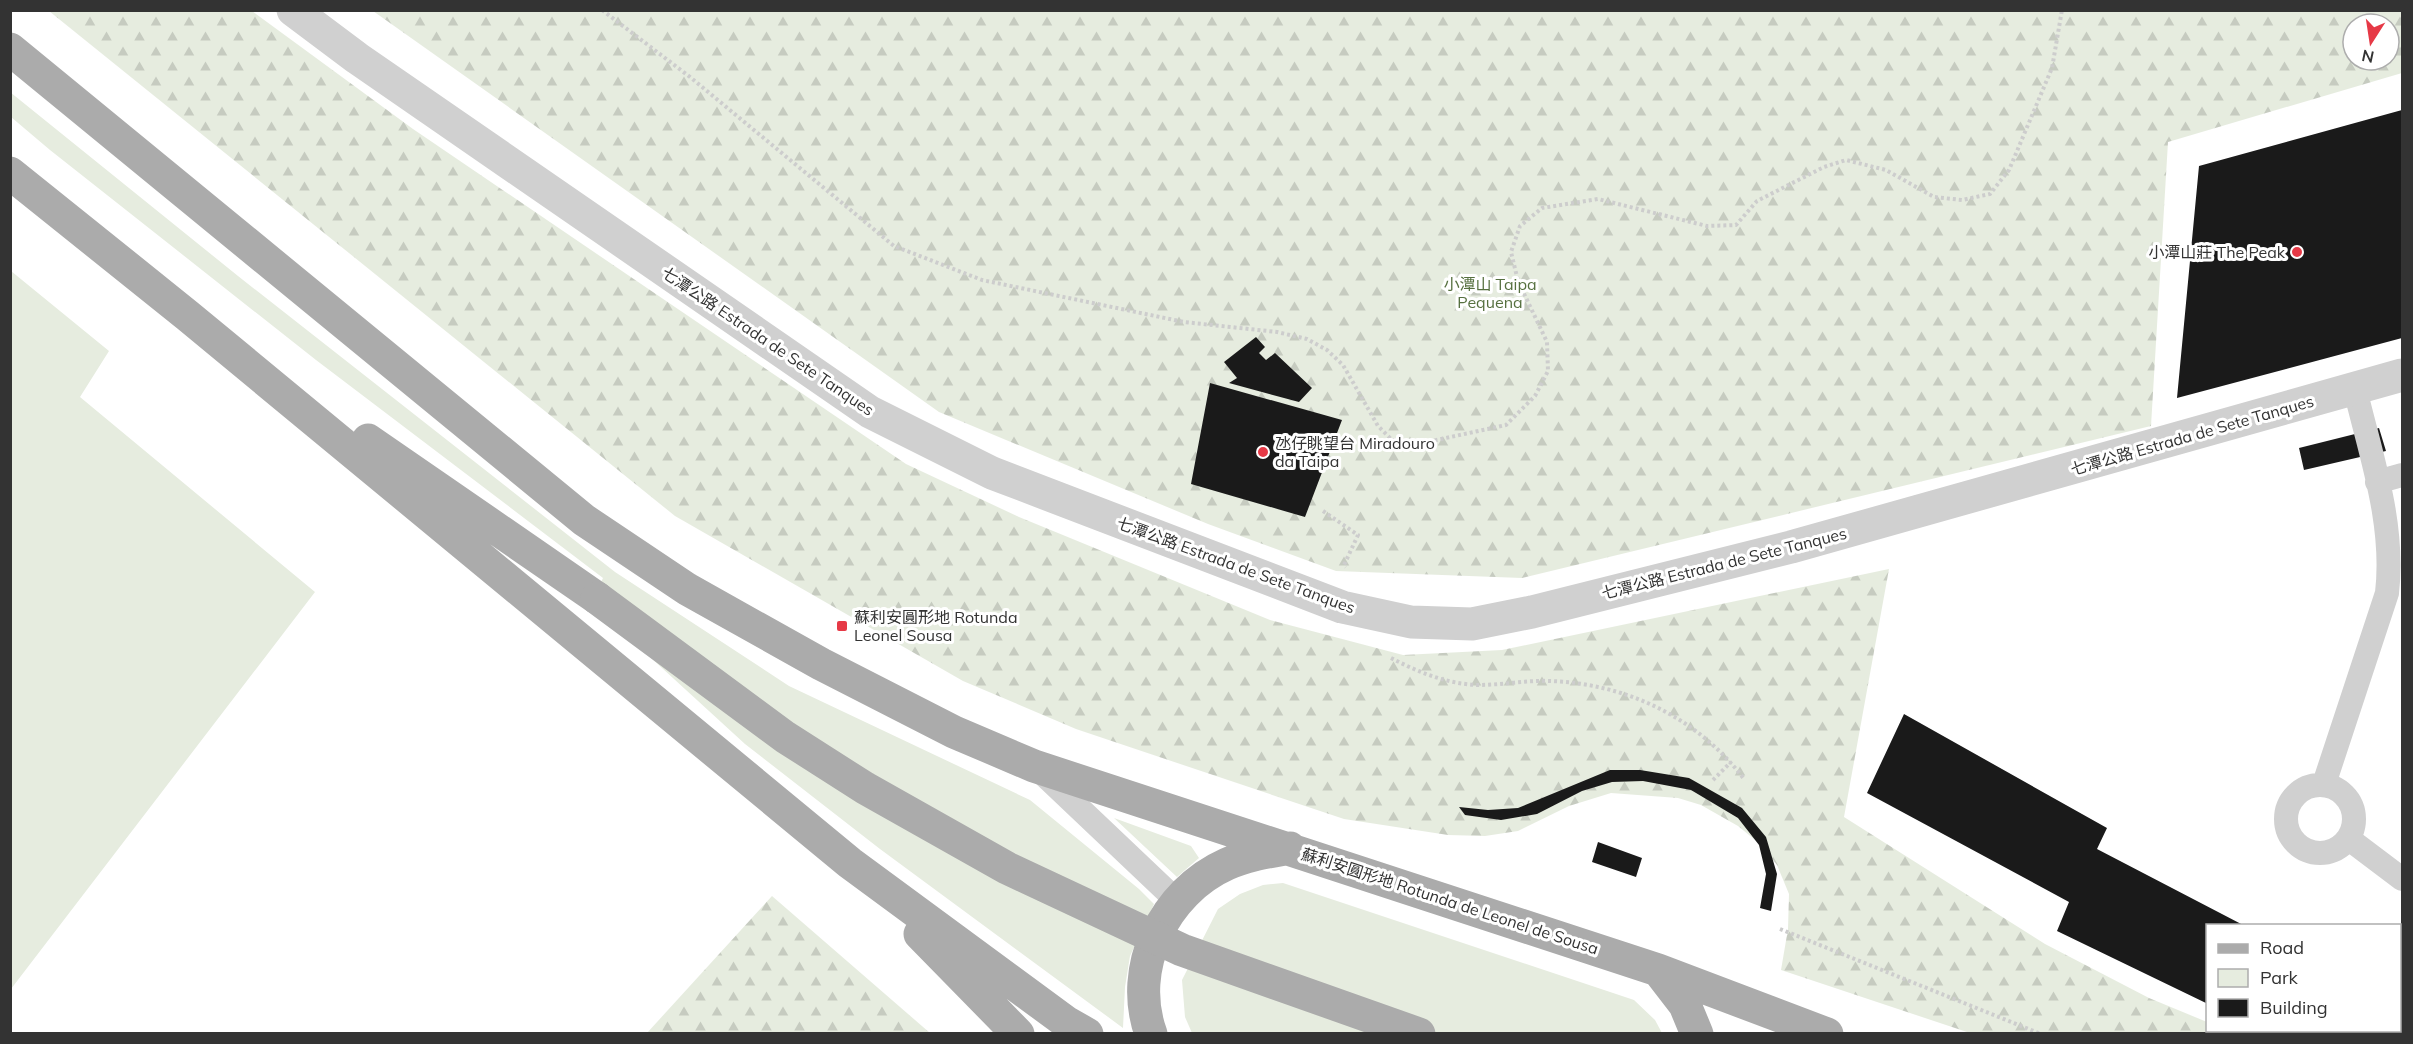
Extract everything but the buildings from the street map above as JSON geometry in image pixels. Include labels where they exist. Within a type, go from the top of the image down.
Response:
[{"type":"main road","points":[[10,49],[584,520],[687,588],[821,664],[954,732],[1034,766],[1292,848]]},
{"type":"main road","points":[[10,173],[188,316],[850,863],[1066,1022],[1087,1034]]},
{"type":"main road","points":[[188,316],[597,598],[785,737],[865,788],[1006,868],[1182,950],[1419,1034]]},
{"type":"main road","name":"蘇利安圓形地 Rotunda de Leonel de Sousa","points":[[1151,1034],[1146,1019],[1143,977],[1155,932],[1177,901],[1203,878],[1226,864],[1256,853],[1292,848],[1658,970],[1827,1034]]},
{"type":"main road","points":[[850,863],[1018,1034]]},
{"type":"main road","points":[[1658,970],[1685,1005],[1697,1034]]},
{"type":"street","name":"七潭公路 Estrada de Sete Tanques","points":[[293,10],[366,65],[870,412],[992,473],[1342,608],[1411,621],[1472,624],[1532,612],[1791,547],[2403,375]]},
{"type":"lane","points":[[2324,784],[2387,593],[2390,553],[2377,482],[2355,389]]},
{"type":"lane","points":[[2377,482],[2403,475]]},
{"type":"lane","points":[[1034,766],[1177,901]]},
{"type":"lane","points":[[2324,784],[2345,795],[2352,805],[2355,817],[2349,839],[2331,852],[2320,854],[2299,846],[2287,828],[2288,806],[2302,789],[2324,784]]},
{"type":"lane","points":[[2349,839],[2403,879]]},
{"type":"path","points":[[602,10],[690,77],[894,246],[982,280],[1184,322],[1277,332],[1306,339],[1327,350],[1343,364],[1378,426],[1392,440],[1421,442],[1506,425],[1535,396],[1548,371],[1547,342],[1518,281],[1511,252],[1520,226],[1542,208],[1598,199],[1707,226],[1736,225],[1757,201],[1824,167],[1846,160],[1886,170],[1934,197],[1962,200],[1990,194],[2009,170],[2052,68],[2062,10]]},
{"type":"path","points":[[1323,511],[1358,535],[1344,565],[1372,593],[1373,614]]},
{"type":"path","points":[[1386,655],[1414,670],[1445,680],[1477,685],[1549,681],[1590,684],[1630,695],[1667,712],[1701,734],[1731,762],[1744,779]]},
{"type":"path","points":[[1713,780],[1731,762]]},
{"type":"path","points":[[1780,929],[2041,1034]]},
{"type":"green space","name":"小潭山 Taipa Pequena","points":[[2402,10],[2402,73],[2168,142],[2151,426],[1522,578],[1336,571],[1208,524],[939,412],[373,11]]},
{"type":"green space","points":[[49,11],[252,11],[413,129],[906,464],[1019,517],[1270,620],[1403,655],[1502,650],[1889,569],[1844,817],[2045,944],[2149,998],[2206,1022],[2206,1032],[2253,1033],[1970,1033],[1781,970],[1788,929],[1789,894],[1777,865],[1760,844],[1738,826],[1701,805],[1678,798],[1611,793],[1569,806],[1518,831],[1485,836],[1448,835],[1344,819],[1076,729],[963,681],[675,516]]},
{"type":"green space","points":[[10,92],[238,276],[615,572],[789,686],[1030,800],[1139,889],[1154,904],[1130,956],[1125,987],[1123,1028],[880,849],[745,744],[591,603],[603,578],[316,360],[50,150],[11,117]]},
{"type":"green space","points":[[11,271],[109,351],[80,397],[315,592],[11,989]]},
{"type":"green space","points":[[1114,818],[1191,846],[1199,858],[1177,877]]},
{"type":"green space","points":[[1283,883],[1634,1000],[1655,1020],[1662,1033],[1192,1033],[1185,1017],[1182,980],[1218,909],[1240,894],[1263,885]]},
{"type":"green space","points":[[772,896],[930,1033],[647,1033]]},
{"type":"place","name":"小潭山莊 The Peak","points":[[2297,252]]},
{"type":"place","name":"氹仔眺望台 Miradouro da Taipa","points":[[1263,452]]},
{"type":"place","name":"蘇利安圓形地 Rotunda Leonel Sousa","points":[[842,626]]}]
